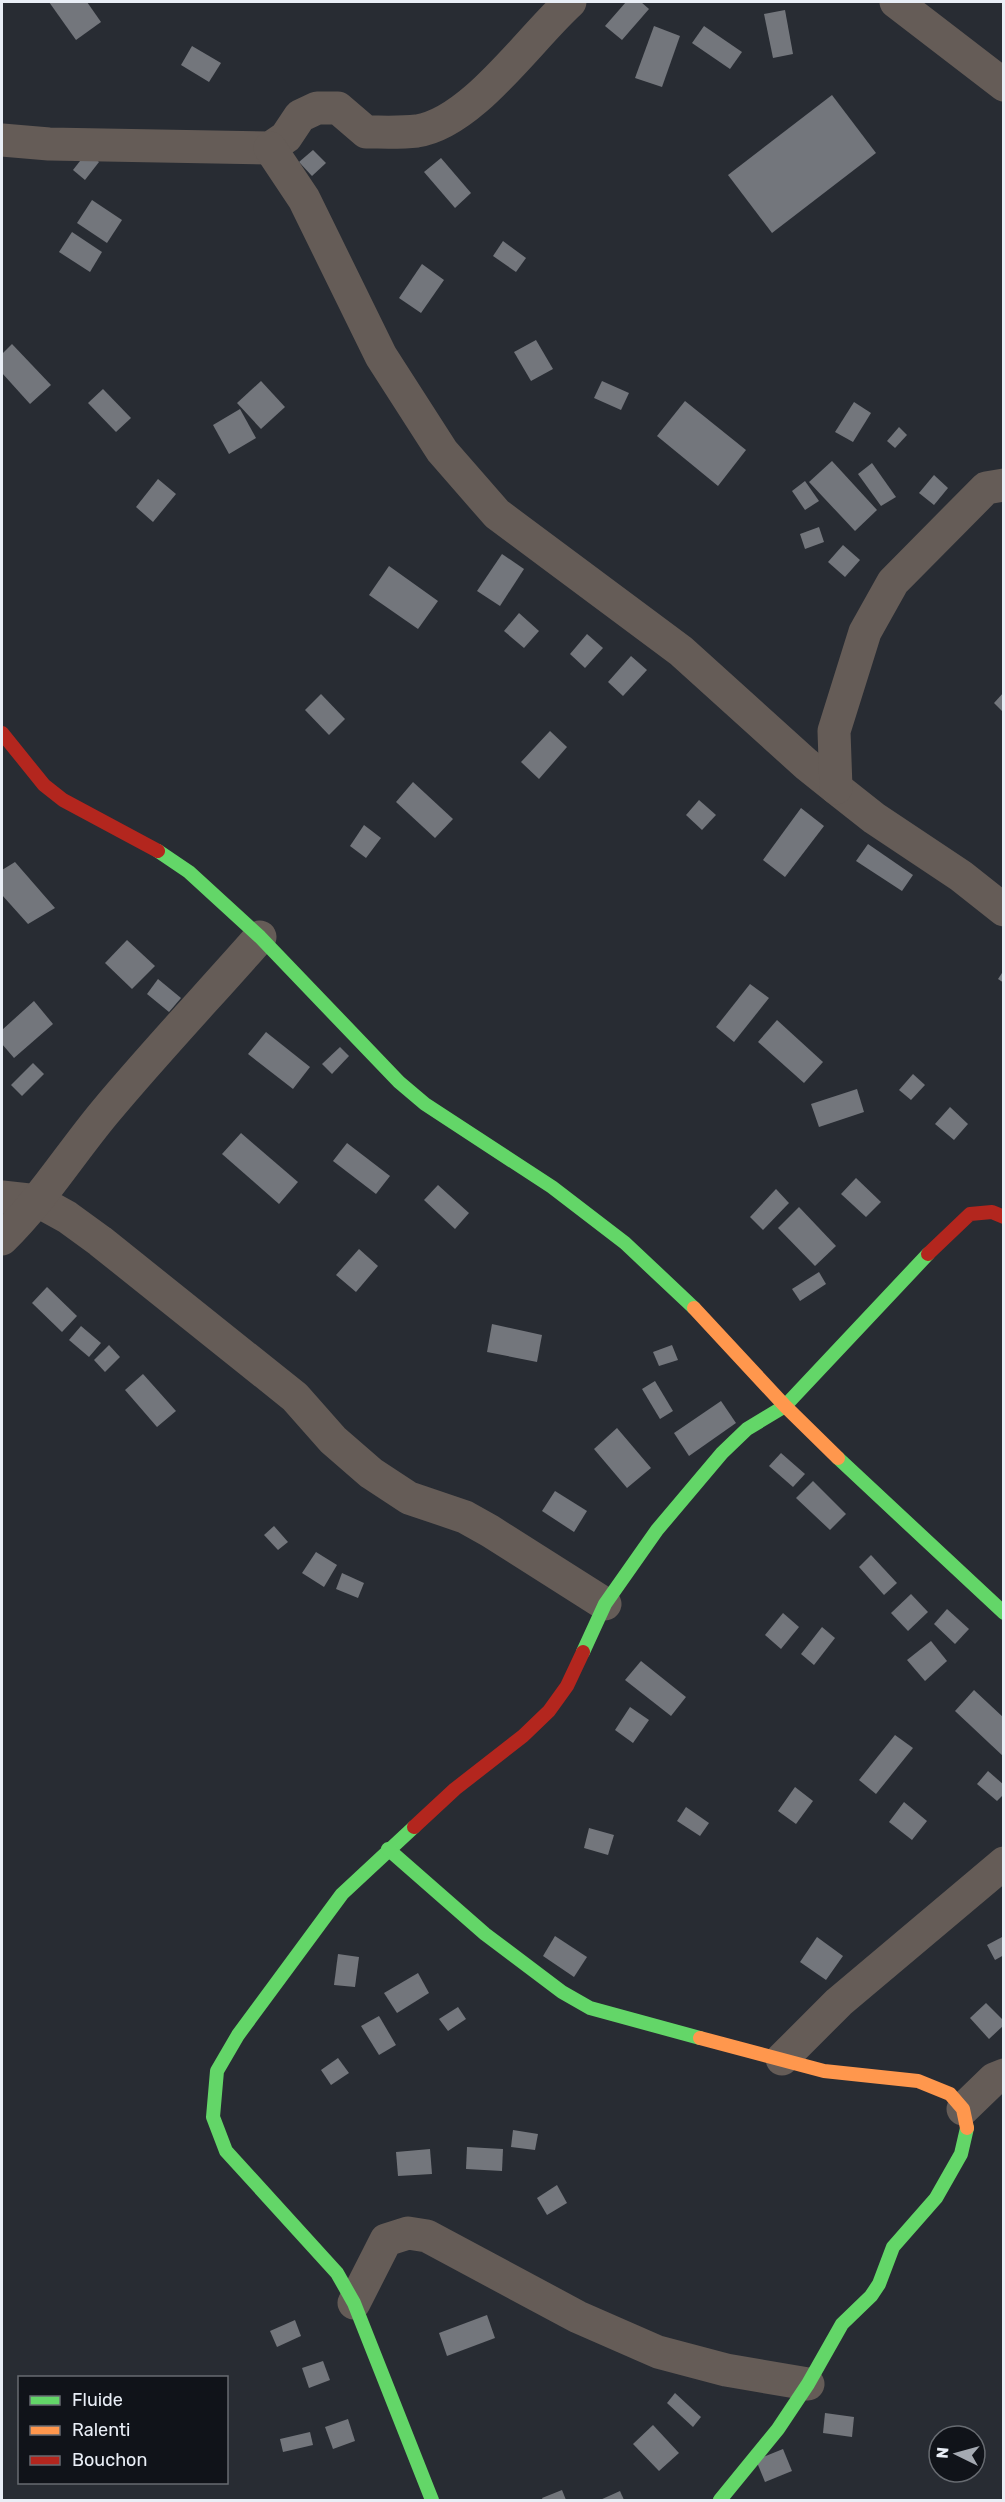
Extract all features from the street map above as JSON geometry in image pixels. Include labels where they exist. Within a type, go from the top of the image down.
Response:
[{"type":"street","points":[[2,140],[49,144],[270,148],[286,137],[300,116],[317,108],[338,108],[366,132],[418,131],[443,122],[472,103],[547,23],[570,2]]},
{"type":"street","points":[[896,2],[1004,85]]},
{"type":"street","points":[[270,148],[304,199],[381,356],[442,451],[497,514],[681,651],[806,764],[874,818],[961,876],[1004,910]]},
{"type":"street","points":[[836,788],[834,731],[870,622],[893,582],[986,488],[1004,485]]},
{"type":"street","points":[[2,733],[44,785],[63,800],[148,844],[189,872],[260,937],[399,1082],[425,1104],[552,1187],[625,1243],[702,1316],[785,1406],[882,1501],[1004,1613]]},
{"type":"street","points":[[2,1239],[38,1201],[106,1111],[260,937]]},
{"type":"street","points":[[2,1197],[38,1201],[67,1217],[100,1241],[295,1397],[333,1440],[371,1473],[409,1498],[465,1517],[490,1531],[604,1604]]},
{"type":"street","points":[[432,2500],[354,2303],[337,2273],[226,2151],[213,2116],[217,2072],[238,2035],[342,1894],[454,1790],[523,1737],[549,1711],[567,1686],[604,1604],[657,1530],[722,1453],[747,1429],[785,1406],[952,1229],[970,1214],[992,1212],[1004,1217]]},
{"type":"street","points":[[388,1849],[509,1954],[555,1989],[590,2008],[824,2071],[918,2081],[950,2094],[963,2109],[967,2130],[961,2154],[936,2198],[893,2247],[879,2284],[842,2324],[808,2384],[778,2429],[720,2500]]},
{"type":"street","points":[[782,2059],[839,2002],[1004,1863]]},
{"type":"street","points":[[963,2109],[994,2079],[1004,2075]]},
{"type":"street","points":[[354,2303],[386,2240],[408,2232],[427,2236],[578,2317],[658,2352],[726,2370],[808,2384]]},
{"type":"building","points":[[49,2],[87,2],[101,22],[76,40]]},
{"type":"building","points":[[626,2],[641,2],[649,9],[622,40],[605,26]]},
{"type":"building","points":[[785,10],[793,54],[773,58],[764,14]]},
{"type":"building","points":[[654,26],[680,36],[662,87],[635,78]]},
{"type":"building","points":[[704,26],[742,52],[730,69],[692,43]]},
{"type":"building","points":[[192,46],[221,63],[209,82],[181,65]]},
{"type":"building","points":[[832,95],[876,153],[772,233],[728,175]]},
{"type":"building","points":[[313,150],[326,163],[312,176],[299,162]]},
{"type":"building","points":[[87,152],[99,162],[85,180],[73,170]]},
{"type":"building","points":[[441,158],[471,193],[455,208],[424,172]]},
{"type":"building","points":[[92,200],[122,220],[107,243],[77,223]]},
{"type":"building","points":[[72,232],[102,252],[90,272],[59,252]]},
{"type":"building","points":[[503,241],[526,258],[516,272],[493,256]]},
{"type":"building","points":[[422,264],[444,280],[421,313],[399,298]]},
{"type":"building","points":[[536,340],[553,369],[531,381],[514,352]]},
{"type":"building","points":[[12,344],[51,385],[30,404],[2,373],[2,354]]},
{"type":"building","points":[[261,381],[285,407],[261,429],[237,403]]},
{"type":"building","points":[[602,381],[629,393],[621,410],[594,398]]},
{"type":"building","points":[[103,389],[131,418],[116,432],[88,403]]},
{"type":"building","points":[[685,401],[746,450],[718,486],[657,436]]},
{"type":"building","points":[[854,402],[871,413],[853,442],[835,432]]},
{"type":"building","points":[[240,409],[256,438],[229,454],[213,425]]},
{"type":"building","points":[[899,427],[907,435],[895,448],[887,441]]},
{"type":"building","points":[[832,461],[877,510],[855,531],[809,482]]},
{"type":"building","points":[[872,463],[896,497],[881,506],[858,474]]},
{"type":"building","points":[[934,475],[948,488],[934,505],[919,493]]},
{"type":"building","points":[[158,479],[176,494],[153,522],[136,507]]},
{"type":"building","points":[[805,481],[819,501],[805,510],[792,491]]},
{"type":"building","points":[[819,527],[824,542],[805,549],[800,534]]},
{"type":"building","points":[[843,545],[860,560],[845,577],[828,562]]},
{"type":"building","points":[[502,554],[524,569],[500,606],[477,591]]},
{"type":"building","points":[[389,566],[438,601],[418,629],[369,595]]},
{"type":"building","points":[[519,613],[539,631],[524,648],[504,631]]},
{"type":"building","points":[[587,634],[603,648],[585,668],[570,654]]},
{"type":"building","points":[[631,656],[647,670],[623,696],[608,682]]},
{"type":"building","points":[[1004,692],[1004,713],[994,703]]},
{"type":"building","points":[[321,694],[345,719],[329,735],[305,710]]},
{"type":"building","points":[[550,731],[567,747],[539,779],[521,762]]},
{"type":"building","points":[[413,782],[453,819],[435,838],[396,802]]},
{"type":"building","points":[[699,800],[716,815],[702,830],[686,815]]},
{"type":"building","points":[[801,808],[824,826],[785,877],[763,860]]},
{"type":"building","points":[[364,825],[381,838],[366,858],[350,846]]},
{"type":"building","points":[[868,844],[913,875],[902,891],[856,861]]},
{"type":"building","points":[[15,862],[55,908],[28,924],[2,895],[2,870]]},
{"type":"building","points":[[127,940],[155,966],[132,989],[105,963]]},
{"type":"building","points":[[1004,970],[1004,983],[998,979]]},
{"type":"building","points":[[158,979],[181,998],[169,1012],[147,994]]},
{"type":"building","points":[[750,984],[769,998],[734,1042],[716,1027]]},
{"type":"building","points":[[34,1001],[53,1024],[14,1058],[2,1044],[2,1030]]},
{"type":"building","points":[[777,1020],[823,1062],[804,1083],[758,1042]]},
{"type":"building","points":[[266,1032],[310,1067],[293,1089],[248,1054]]},
{"type":"building","points":[[340,1047],[349,1056],[332,1074],[322,1064]]},
{"type":"building","points":[[33,1063],[44,1074],[22,1096],[11,1085]]},
{"type":"building","points":[[913,1074],[925,1085],[911,1100],[899,1090]]},
{"type":"building","points":[[857,1089],[864,1112],[819,1127],[811,1104]]},
{"type":"building","points":[[950,1107],[968,1124],[954,1140],[935,1124]]},
{"type":"building","points":[[241,1133],[298,1182],[279,1204],[222,1154]]},
{"type":"building","points":[[347,1143],[390,1176],[376,1194],[333,1161]]},
{"type":"building","points":[[856,1178],[881,1202],[866,1217],[841,1194]]},
{"type":"building","points":[[438,1185],[469,1213],[455,1229],[424,1200]]},
{"type":"building","points":[[776,1189],[789,1203],[763,1230],[750,1217]]},
{"type":"building","points":[[799,1207],[836,1246],[815,1266],[778,1228]]},
{"type":"building","points":[[359,1249],[378,1266],[356,1292],[336,1275]]},
{"type":"building","points":[[819,1272],[826,1284],[800,1301],[792,1289]]},
{"type":"building","points":[[47,1287],[77,1316],[62,1332],[32,1303]]},
{"type":"building","points":[[492,1324],[542,1335],[537,1362],[487,1352]]},
{"type":"building","points":[[81,1326],[101,1343],[89,1357],[69,1340]]},
{"type":"building","points":[[109,1345],[120,1357],[105,1372],[94,1360]]},
{"type":"building","points":[[672,1345],[678,1360],[659,1366],[653,1352]]},
{"type":"building","points":[[143,1374],[176,1411],[157,1427],[125,1390]]},
{"type":"building","points":[[655,1381],[673,1411],[660,1419],[642,1389]]},
{"type":"building","points":[[721,1401],[736,1423],[689,1456],[674,1433]]},
{"type":"building","points":[[617,1428],[651,1468],[627,1488],[594,1449]]},
{"type":"building","points":[[781,1453],[805,1474],[793,1487],[769,1466]]},
{"type":"building","points":[[813,1481],[846,1514],[830,1530],[796,1498]]},
{"type":"building","points":[[555,1491],[587,1511],[574,1532],[542,1511]]},
{"type":"building","points":[[274,1526],[288,1542],[278,1550],[264,1535]]},
{"type":"building","points":[[316,1552],[337,1565],[324,1587],[302,1573]]},
{"type":"building","points":[[871,1555],[897,1583],[884,1595],[859,1567]]},
{"type":"building","points":[[342,1573],[364,1583],[358,1598],[336,1589]]},
{"type":"building","points":[[911,1594],[928,1612],[908,1631],[891,1613]]},
{"type":"building","points":[[947,1609],[969,1629],[955,1644],[934,1624]]},
{"type":"building","points":[[783,1613],[799,1627],[781,1649],[765,1635]]},
{"type":"building","points":[[822,1627],[835,1638],[814,1665],[801,1654]]},
{"type":"building","points":[[931,1641],[947,1661],[925,1681],[907,1660]]},
{"type":"building","points":[[641,1661],[686,1697],[671,1716],[625,1680]]},
{"type":"building","points":[[974,1690],[1004,1718],[1004,1757],[955,1711]]},
{"type":"building","points":[[630,1707],[649,1720],[633,1743],[615,1730]]},
{"type":"building","points":[[895,1735],[913,1748],[876,1794],[859,1780]]},
{"type":"building","points":[[988,1771],[1004,1785],[1004,1794],[997,1801],[977,1784]]},
{"type":"building","points":[[795,1787],[813,1801],[796,1824],[778,1811]]},
{"type":"building","points":[[904,1802],[927,1821],[912,1840],[889,1822]]},
{"type":"building","points":[[686,1807],[709,1823],[700,1836],[677,1821]]},
{"type":"building","points":[[589,1828],[614,1835],[608,1855],[584,1848]]},
{"type":"building","points":[[555,1936],[587,1957],[574,1977],[543,1956]]},
{"type":"building","points":[[1004,1936],[1004,1955],[995,1960],[987,1945]]},
{"type":"building","points":[[817,1937],[843,1956],[826,1980],[800,1962]]},
{"type":"building","points":[[338,1954],[359,1957],[355,1987],[334,1985]]},
{"type":"building","points":[[418,1973],[429,1993],[397,2013],[384,1993]]},
{"type":"building","points":[[986,2003],[1004,2021],[1004,2025],[989,2039],[970,2018]]},
{"type":"building","points":[[458,2007],[466,2019],[448,2031],[439,2019]]},
{"type":"building","points":[[379,2016],[396,2045],[379,2055],[361,2026]]},
{"type":"building","points":[[338,2058],[349,2073],[331,2085],[321,2070]]},
{"type":"building","points":[[513,2130],[538,2134],[535,2150],[511,2147]]},
{"type":"building","points":[[467,2147],[503,2149],[502,2171],[466,2169]]},
{"type":"building","points":[[430,2149],[432,2174],[398,2176],[396,2152]]},
{"type":"building","points":[[557,2185],[567,2203],[547,2215],[537,2198]]},
{"type":"building","points":[[487,2315],[495,2338],[447,2356],[439,2333]]},
{"type":"building","points":[[295,2320],[301,2336],[277,2347],[270,2331]]},
{"type":"building","points":[[323,2361],[330,2380],[309,2388],[302,2368]]},
{"type":"building","points":[[675,2393],[701,2417],[693,2427],[667,2403]]},
{"type":"building","points":[[825,2413],[854,2417],[852,2437],[823,2433]]},
{"type":"building","points":[[348,2419],[355,2441],[333,2449],[325,2427]]},
{"type":"building","points":[[653,2425],[679,2453],[659,2471],[633,2444]]},
{"type":"building","points":[[310,2432],[313,2445],[283,2452],[280,2439]]},
{"type":"building","points":[[783,2449],[792,2471],[765,2482],[756,2460]]},
{"type":"building","points":[[562,2490],[566,2500],[543,2500],[542,2498]]},
{"type":"building","points":[[620,2491],[624,2500],[600,2500]]},
{"type":"traffic: fast","points":[[158,851],[189,872],[260,937],[399,1082],[425,1104],[552,1187],[625,1243],[694,1308]]},
{"type":"traffic: fast","points":[[583,1652],[605,1604],[657,1530],[722,1453],[747,1429],[785,1406],[928,1254]]},
{"type":"traffic: fast","points":[[838,1458],[1004,1613]]},
{"type":"traffic: fast","points":[[414,1827],[342,1894],[238,2035],[217,2071],[213,2117],[226,2151],[337,2273],[354,2303],[432,2500]]},
{"type":"traffic: fast","points":[[388,1849],[485,1934],[562,1992],[590,2008],[700,2038]]},
{"type":"traffic: fast","points":[[720,2500],[778,2429],[808,2384],[842,2324],[871,2296],[879,2284],[893,2247],[936,2198],[961,2154],[967,2128]]},
{"type":"traffic: slow","points":[[694,1308],[785,1406],[838,1458]]},
{"type":"traffic: slow","points":[[700,2038],[824,2071],[918,2081],[950,2094],[963,2109],[967,2128]]},
{"type":"traffic: jam","points":[[2,733],[44,785],[63,800],[158,851]]},
{"type":"traffic: jam","points":[[928,1254],[970,1214],[992,1212],[1004,1217]]},
{"type":"traffic: jam","points":[[414,1827],[455,1789],[523,1736],[549,1711],[567,1686],[583,1652]]}]
